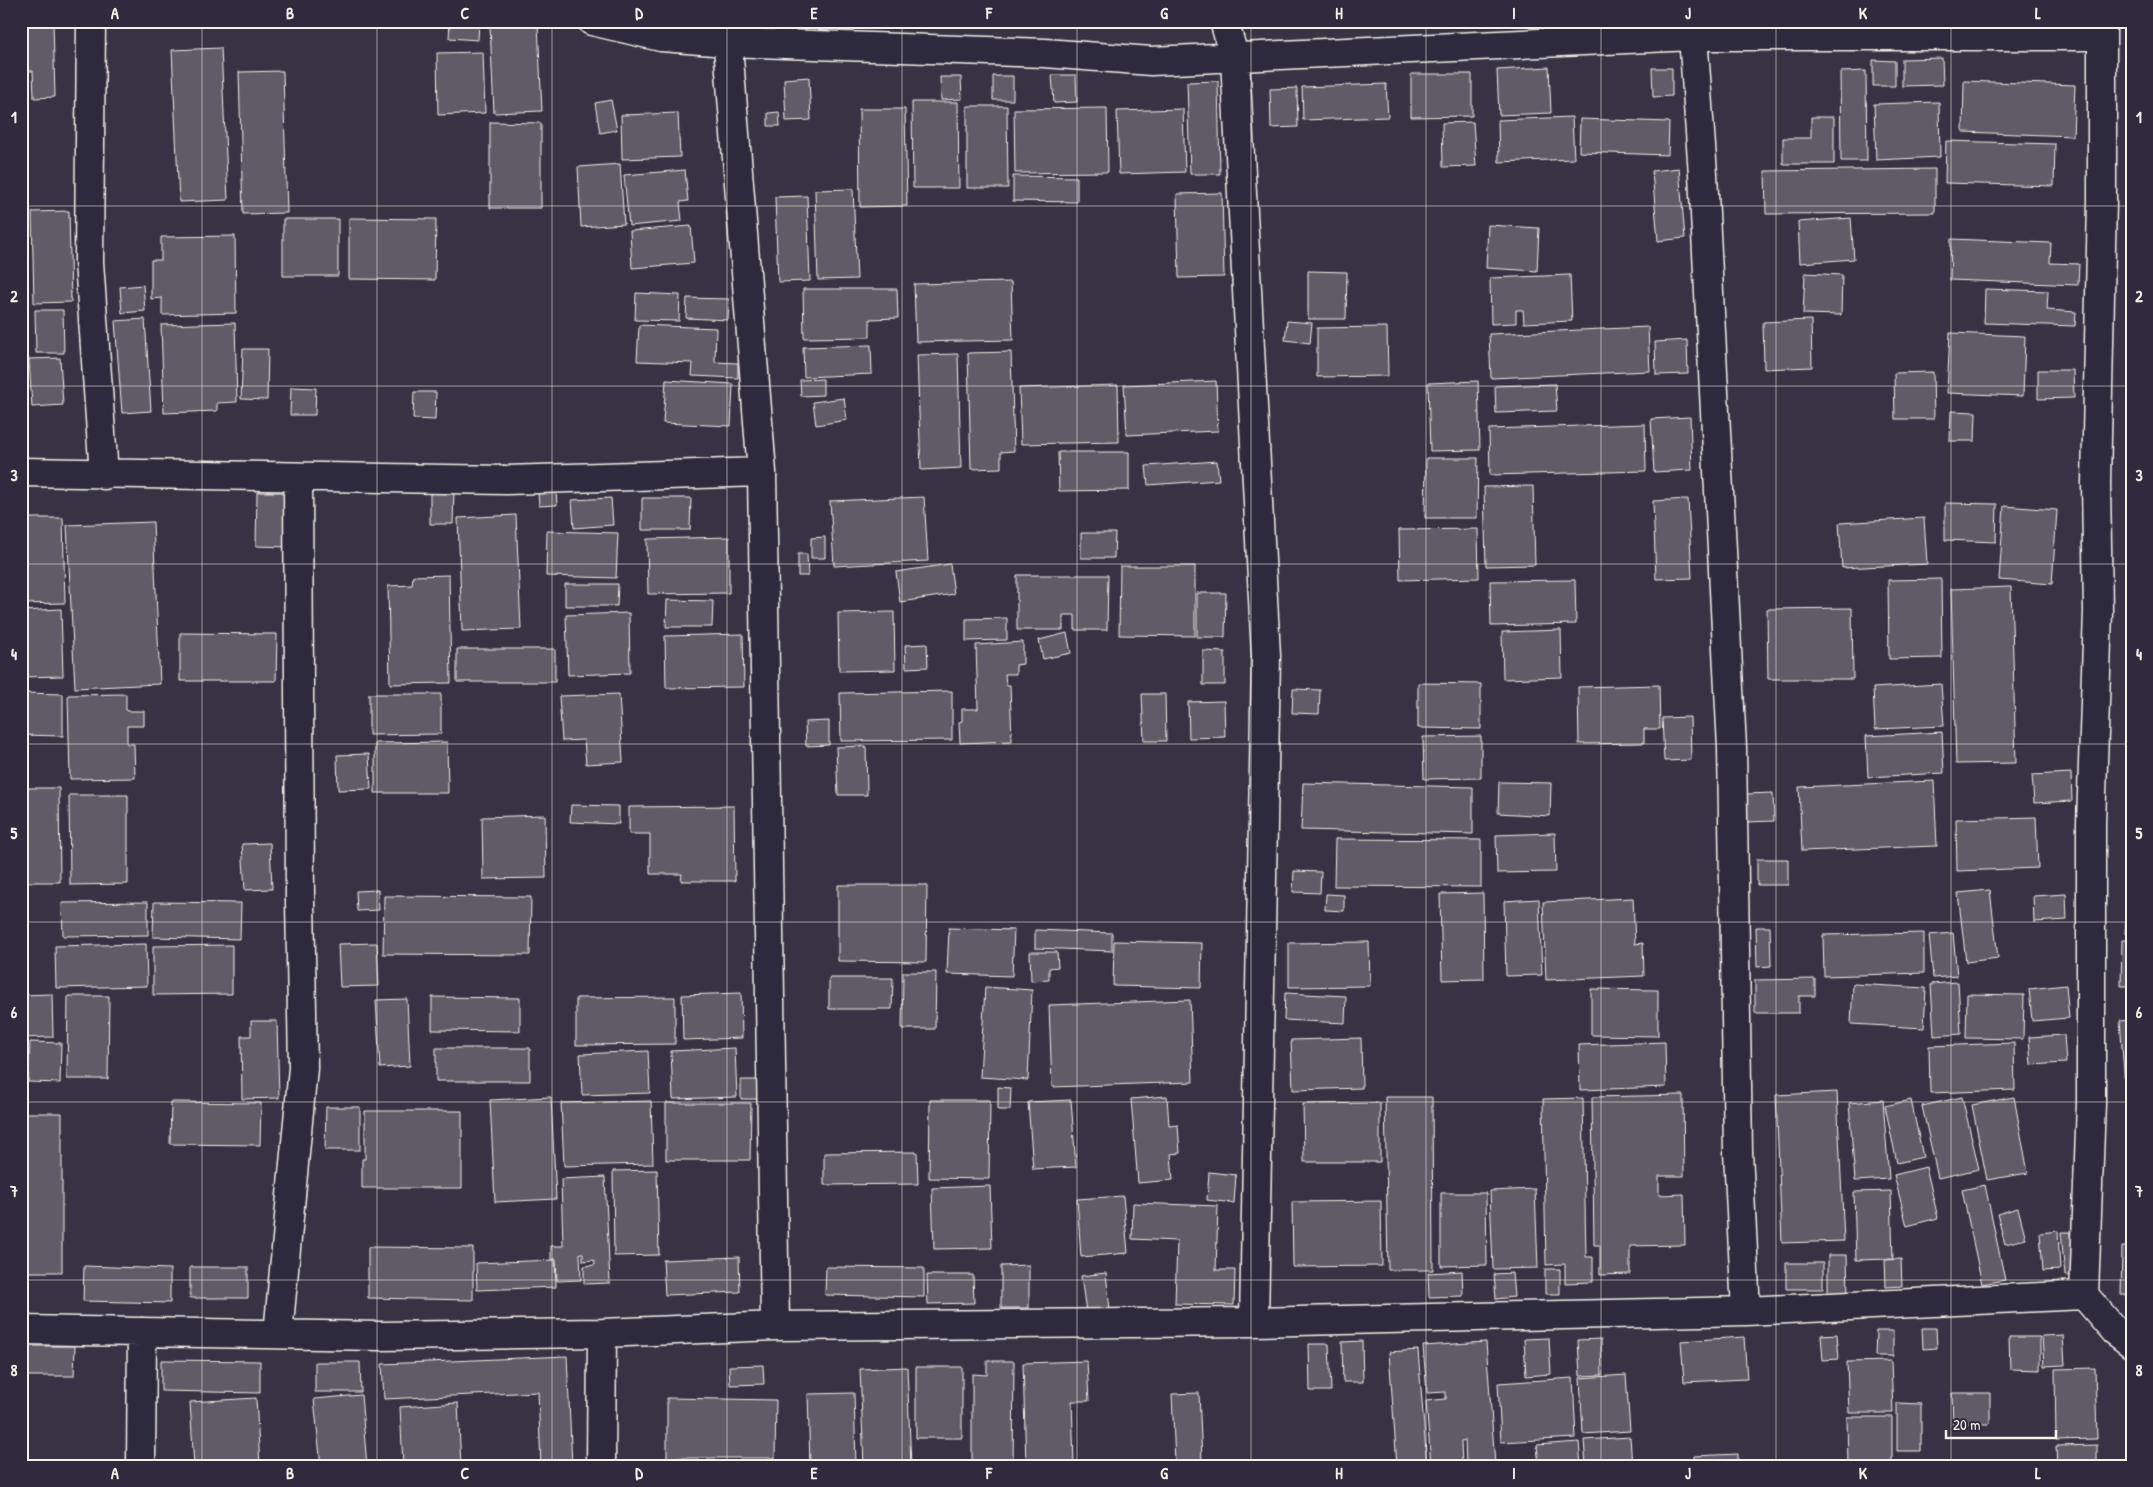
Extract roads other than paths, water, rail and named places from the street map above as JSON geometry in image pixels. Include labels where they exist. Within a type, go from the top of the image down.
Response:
[{"type":"street","points":[[91,21],[89,262],[104,475]]},
{"type":"street","points":[[592,21],[651,29],[726,32],[1151,61],[1235,59],[1687,29],[2102,29],[2102,201],[2096,483],[2098,612],[2091,824],[2091,1103],[2084,1295],[2115,1331],[2132,1344]]},
{"type":"street","points":[[1224,21],[1235,59],[1266,656],[1254,1322]]},
{"type":"street","points":[[1687,29],[1703,174],[1732,748],[1738,1152],[1746,1311]]},
{"type":"street","points":[[726,32],[762,472],[774,1326]]},
{"type":"street","points":[[21,472],[104,475],[506,480],[762,472]]},
{"type":"street","points":[[278,1334],[303,1068],[298,477]]},
{"type":"street","points":[[21,1330],[379,1336],[602,1333],[774,1326],[1254,1322],[1746,1311],[2084,1295]]},
{"type":"street","points":[[141,1466],[142,1332]]},
{"type":"street","points":[[601,1466],[602,1333]]}]
